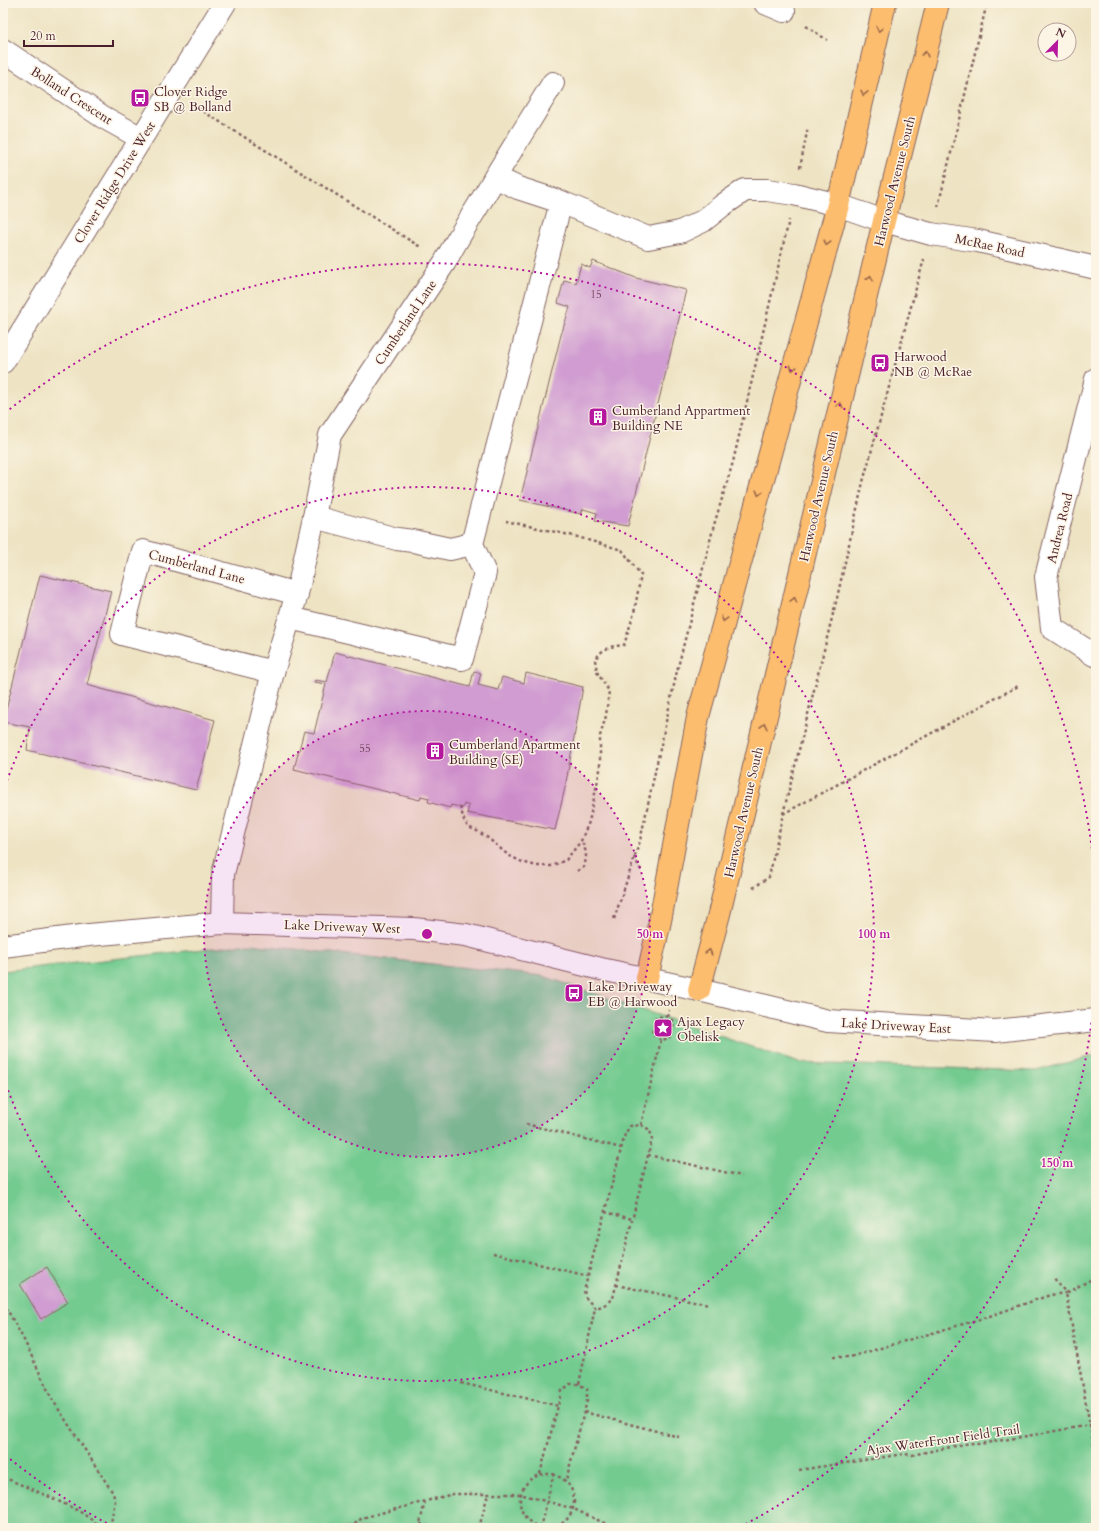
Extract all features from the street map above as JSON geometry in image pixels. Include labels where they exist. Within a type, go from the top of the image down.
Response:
[{"type":"main road","points":[[647,978],[660,921],[698,717],[838,205],[885,3]]},
{"type":"main road","name":"Harwood Avenue South","points":[[699,990],[719,914],[884,221],[938,3]]},
{"type":"street","name":"Clover Ridge Drive West","points":[[3,362],[225,3]]},
{"type":"street","name":"Bolland Crescent","points":[[3,50],[103,117],[141,138]]},
{"type":"street","name":"Cumberland Lane","points":[[222,923],[223,874],[273,672],[297,594],[330,435],[445,262],[458,238],[553,83]]},
{"type":"street","points":[[495,177],[518,188],[561,202],[648,238],[680,232],[704,221],[723,205],[745,190],[767,190],[794,194],[838,205]]},
{"type":"street","points":[[290,618],[462,659],[485,573],[472,544],[561,202]]},
{"type":"street","name":"McRae Road","points":[[838,205],[884,221],[931,234],[978,241],[1096,268]]},
{"type":"street","name":"Andrea Road","points":[[1096,379],[1046,577],[1052,628],[1096,655]]},
{"type":"street","points":[[314,517],[397,539],[450,549],[472,544]]},
{"type":"street","name":"Cumberland Lane","points":[[273,672],[122,634],[143,551],[297,594]]},
{"type":"street","name":"Lake Driveway West","points":[[3,946],[89,935],[222,923],[414,929],[466,935],[601,969],[699,990]]},
{"type":"street","name":"Lake Driveway East","points":[[699,990],[828,1021],[996,1030],[1096,1020]]},
{"type":"path","points":[[769,877],[782,814],[836,598],[863,482],[931,234],[987,3]]},
{"type":"path","points":[[171,91],[445,262]]},
{"type":"path","points":[[614,919],[640,841],[677,671],[714,525],[733,462],[808,127]]},
{"type":"path","points":[[460,807],[468,827],[477,830],[508,855],[522,862],[537,866],[552,866],[566,860],[581,841],[589,822],[600,770],[600,736],[606,716],[609,691],[597,672],[595,660],[602,651],[611,646],[624,645],[634,612],[641,575],[622,550],[574,536],[480,515]]},
{"type":"path","points":[[782,814],[1020,685]]},
{"type":"path","points":[[577,871],[584,867],[586,859],[586,849],[581,841]]},
{"type":"path","points":[[668,1015],[675,985]]},
{"type":"path","points":[[661,1040],[670,1038],[674,1023],[668,1015]]},
{"type":"path","points":[[661,1040],[652,1033],[656,1018],[668,1015]]},
{"type":"path","points":[[641,1125],[661,1040]]},
{"type":"path","points":[[526,1124],[621,1148]]},
{"type":"path","points":[[641,1125],[650,1130],[652,1139],[613,1298],[603,1306],[595,1308],[586,1298],[584,1291],[625,1134],[630,1126],[641,1125]]},
{"type":"path","points":[[648,1155],[742,1176]]},
{"type":"path","points":[[605,1212],[632,1219]]},
{"type":"path","points":[[493,1253],[588,1276]]},
{"type":"path","points":[[1053,1277],[1066,1293],[1096,1459]]},
{"type":"path","points":[[832,1356],[850,1357],[987,1317],[1050,1295],[1066,1293],[1096,1277]]},
{"type":"path","points":[[616,1285],[709,1304]]},
{"type":"path","points":[[3,1302],[24,1340],[52,1399],[113,1493],[114,1501],[110,1528]]},
{"type":"path","points":[[579,1384],[595,1308]]},
{"type":"path","points":[[462,1383],[559,1406]]},
{"type":"path","points":[[540,1474],[562,1391],[570,1384],[579,1384],[587,1389],[587,1401],[566,1480]]},
{"type":"path","points":[[584,1412],[679,1437]]},
{"type":"path","name":"Ajax WaterFront Field Trail","points":[[799,1470],[904,1454],[912,1455],[970,1443],[980,1444],[1096,1424]]},
{"type":"path","points":[[540,1528],[554,1473]]},
{"type":"path","points":[[554,1473],[566,1480],[574,1493],[574,1509],[568,1519],[556,1527],[540,1528],[529,1521],[521,1510],[520,1494],[527,1481],[540,1474],[554,1473]]},
{"type":"path","points":[[3,1478],[62,1502],[80,1511],[103,1528]]},
{"type":"path","points":[[350,1528],[362,1518],[453,1494],[520,1494],[574,1509],[615,1528]]},
{"type":"path","points":[[479,1528],[488,1494]]},
{"type":"path","points":[[419,1528],[426,1501]]},
{"type":"path","points":[[605,1528],[606,1523]]},
{"type":"path","points":[[420,1524],[436,1528]]},
{"type":"green space","points":[[249,944],[543,976],[799,1063],[1036,1071],[1096,1055],[1096,1528],[3,1528],[3,971]]},
{"type":"building","name":"Cumberland Appartment Building NE","points":[[593,261],[636,278],[686,290],[628,526],[595,521],[597,513],[583,509],[581,514],[520,500],[561,335],[570,307],[558,303],[564,280],[576,283],[581,264],[590,268]]},
{"type":"building","points":[[40,575],[111,591],[87,685],[215,720],[196,790],[27,750],[30,727],[3,722]]},
{"type":"building","name":"Cumberland Apartment Building (SE)","points":[[335,652],[470,687],[474,671],[481,673],[478,685],[498,690],[502,677],[524,683],[526,673],[583,687],[565,788],[555,830],[467,813],[469,806],[464,804],[463,808],[451,805],[450,808],[428,802],[429,798],[421,796],[420,800],[294,769],[304,731],[314,733],[326,684],[314,682],[315,680],[327,682]]},
{"type":"building","points":[[47,1267],[68,1302],[41,1319],[20,1284]]},
{"type":"place","name":"Clover Ridge SB @ Bolland","points":[[140,98]]},
{"type":"place","name":"Harwood NB @ McRae","points":[[880,363]]},
{"type":"place","name":"Cumberland Appartment Building NE","points":[[598,417]]},
{"type":"place","name":"Cumberland Apartment Building (SE)","points":[[435,751]]},
{"type":"place","name":"Lake Driveway EB @ Harwood","points":[[574,993]]},
{"type":"place","name":"Ajax Legacy Obelisk","points":[[663,1028]]}]
